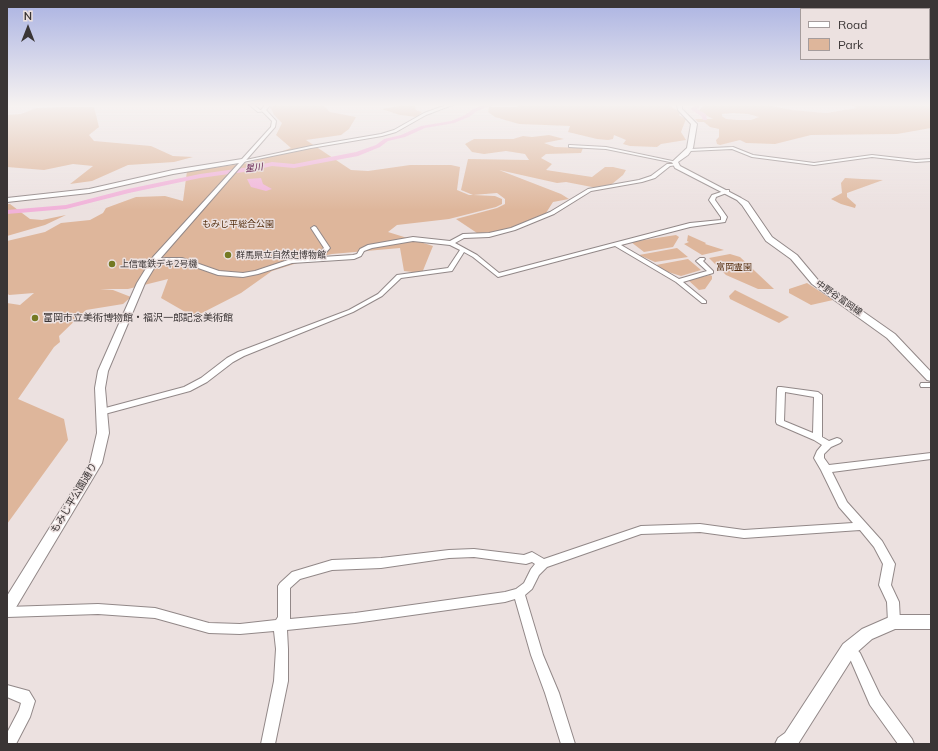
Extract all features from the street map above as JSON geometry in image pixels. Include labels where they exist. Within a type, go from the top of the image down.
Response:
[{"type":"main road","points":[[675,163],[690,150],[692,139]]},
{"type":"main road","name":"中野谷富岡線","points":[[675,163],[727,191],[745,204],[765,236],[794,258],[816,282],[891,336],[929,382]]},
{"type":"street","name":"もみじ平公園通り","points":[[7,609],[96,463],[103,433],[100,384],[103,371],[141,284],[156,259],[264,139]]},
{"type":"street","points":[[7,200],[89,191],[173,172],[243,161],[358,139]]},
{"type":"street","points":[[570,146],[606,148],[675,163]]},
{"type":"street","points":[[690,150],[719,150],[733,148],[752,156],[814,164],[872,156],[916,161],[931,160]]},
{"type":"street","points":[[451,243],[463,236],[489,235],[513,229],[552,213],[590,190],[654,177],[669,165],[675,163]]},
{"type":"street","points":[[156,259],[182,260],[218,273],[236,276],[256,273],[291,261],[354,257],[359,255],[366,248],[413,239],[451,243],[462,251],[475,256],[498,275],[690,225],[723,221],[724,217],[712,200],[714,196],[727,191]]},
{"type":"street","points":[[314,228],[327,248],[316,260]]},
{"type":"street","points":[[615,244],[678,281],[704,302]]},
{"type":"street","points":[[101,412],[188,389],[204,380],[230,360],[242,354],[351,311],[380,295],[399,276],[450,270],[462,251]]},
{"type":"street","points":[[678,281],[711,272],[699,261],[702,259]]},
{"type":"street","points":[[817,438],[818,395],[781,389],[780,422],[817,438],[833,443],[820,453],[819,458],[843,504],[878,544],[889,564],[885,585],[894,602],[894,622]]},
{"type":"street","points":[[826,469],[931,456]]},
{"type":"street","points":[[7,612],[98,610],[155,614],[209,628],[240,629],[363,617],[505,597],[518,593],[528,586],[535,572],[543,564],[641,530],[700,528],[744,534],[861,526]]},
{"type":"street","points":[[268,744],[281,680],[282,649],[280,624],[284,618],[284,586],[296,575],[319,567],[332,565],[381,563],[442,555],[474,553],[526,560],[532,556],[543,564]]},
{"type":"street","points":[[518,593],[537,656],[552,693],[568,744]]},
{"type":"street","points":[[784,744],[791,739],[849,649],[867,634],[894,622],[931,622]]},
{"type":"street","points":[[849,649],[856,657],[875,700],[907,744]]},
{"type":"street","points":[[7,692],[24,696],[28,701],[25,712],[9,744]]},
{"type":"green space","points":[[7,139],[92,139],[94,141],[151,146],[173,156],[193,157],[174,162],[128,165],[92,181],[70,184],[93,166],[73,164],[44,170],[7,167]]},
{"type":"green space","name":"もみじ平総合公園","points":[[281,139],[313,139],[306,140],[351,170],[368,171],[410,165],[451,165],[460,167],[457,190],[469,195],[495,196],[502,199],[502,204],[496,207],[449,219],[397,225],[388,232],[433,246],[422,273],[404,271],[400,248],[332,254],[313,258],[272,271],[241,293],[194,317],[161,298],[168,279],[128,289],[100,289],[113,290],[131,297],[123,304],[86,310],[59,336],[60,342],[54,347],[18,399],[64,419],[68,440],[7,524],[7,303],[20,305],[34,293],[9,295],[7,293],[7,241],[45,232],[61,223],[90,220],[103,213],[106,208],[136,197],[165,196],[183,201],[187,171],[249,163],[291,148]]},
{"type":"green space","points":[[474,139],[564,139],[544,143],[555,147],[583,148],[581,153],[546,154],[541,158],[552,164],[546,170],[592,177],[605,167],[626,170],[623,175],[612,184],[597,188],[566,182],[557,183],[499,170],[561,194],[569,199],[553,202],[546,213],[508,229],[494,232],[477,233],[456,219],[497,208],[505,204],[505,199],[497,193],[473,195],[461,190],[468,159],[529,160],[525,154],[506,151],[484,154],[472,152],[465,144]]},
{"type":"green space","points":[[624,139],[686,140],[661,144],[657,147],[630,146],[623,144],[626,140]]},
{"type":"green space","points":[[795,139],[775,144],[746,143],[740,140],[720,145],[717,144],[716,140]]},
{"type":"green space","points":[[845,178],[883,180],[847,193],[847,197],[856,205],[855,208],[831,199],[842,193],[841,183]]},
{"type":"green space","points":[[7,204],[10,204],[30,219],[42,220],[66,215],[45,225],[7,236]]},
{"type":"green space","points":[[676,235],[679,237],[673,247],[644,252],[631,242]]},
{"type":"green space","points":[[688,235],[706,243],[705,244],[724,250],[702,255],[684,244],[689,242],[687,241]]},
{"type":"green space","points":[[677,248],[688,257],[655,262],[639,255]]},
{"type":"green space","name":"富岡霊園","points":[[730,254],[740,257],[774,289],[758,289],[726,275],[709,258]]},
{"type":"green space","points":[[688,259],[701,270],[681,276],[665,271],[656,265]]},
{"type":"green space","points":[[710,275],[712,276],[712,279],[705,289],[699,290],[688,280]]},
{"type":"green space","points":[[807,283],[833,300],[811,305],[789,293],[789,289]]},
{"type":"green space","points":[[735,290],[789,317],[779,323],[730,299],[729,296]]},
{"type":"shaded area","points":[[261,178],[263,184],[272,189],[266,191],[251,187],[247,179]]},
{"type":"waterway","name":"星川","points":[[7,212],[66,207],[128,191],[200,176],[251,169],[258,166],[272,164],[294,166],[358,154],[378,146],[390,139]]},
{"type":"place","name":"群馬県立自然史博物館","points":[[228,255]]},
{"type":"place","name":"上信電鉄デキ2号機","points":[[112,264]]},
{"type":"place","name":"富岡市立美術博物館・福沢一郎記念美術館","points":[[35,318]]}]
